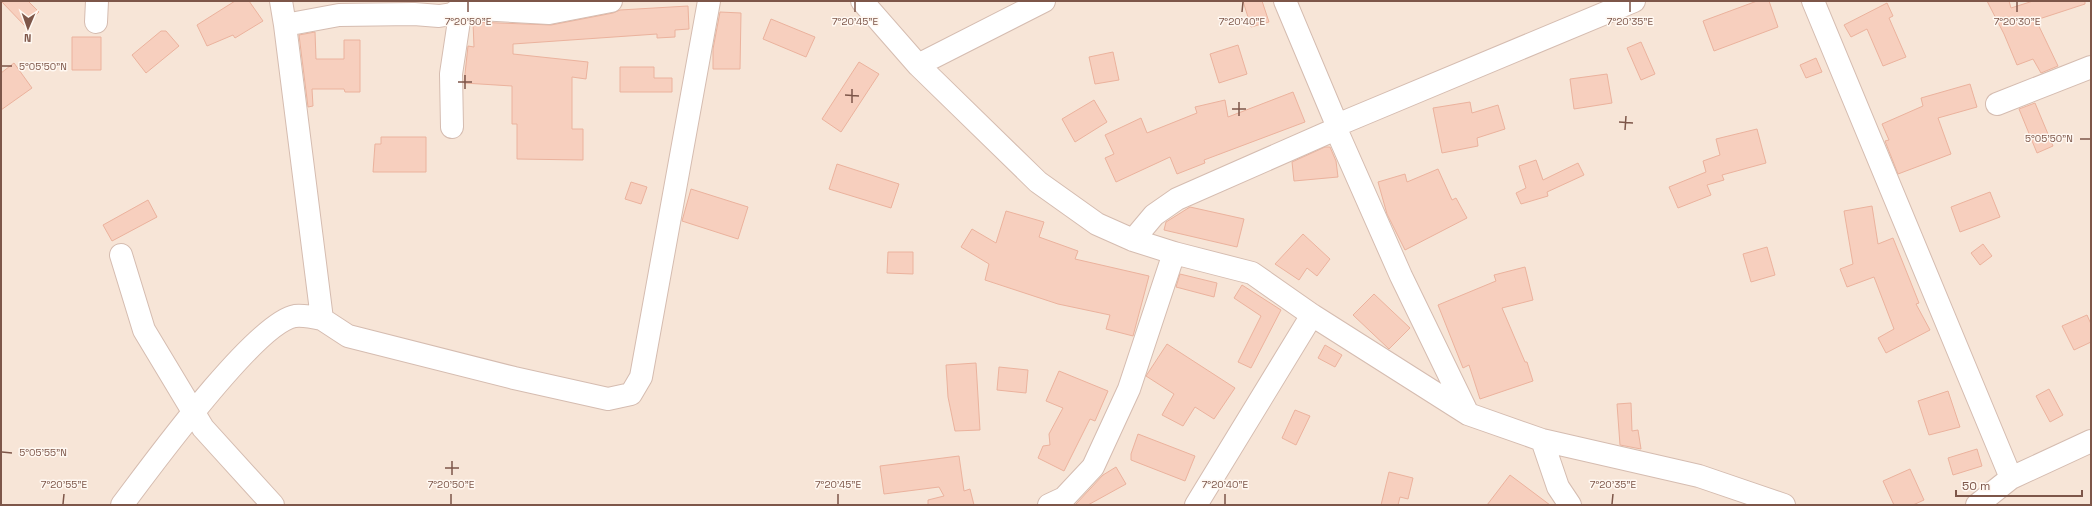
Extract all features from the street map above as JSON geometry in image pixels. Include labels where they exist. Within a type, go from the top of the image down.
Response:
[{"type":"street","points":[[281,1],[322,319]]},
{"type":"street","points":[[461,4],[549,13],[610,1]]},
{"type":"street","points":[[122,505],[238,358],[279,323],[294,316],[307,316],[322,319],[348,336],[514,378],[608,399],[631,394],[641,378],[709,1]]},
{"type":"street","points":[[862,1],[918,65],[1038,182],[1097,224],[1133,240],[1174,253],[1252,273],[1312,315],[1468,414],[1542,440],[1699,476],[1784,505]]},
{"type":"street","points":[[918,65],[1044,1]]},
{"type":"street","points":[[1285,1],[1401,276],[1468,414]]},
{"type":"street","points":[[1133,240],[1154,216],[1177,199],[1337,127],[1634,1]]},
{"type":"street","points":[[1812,1],[2011,478]]},
{"type":"street","points":[[285,25],[339,15],[414,14],[439,16],[452,14],[461,4]]},
{"type":"street","points":[[452,127],[451,74],[461,4]]},
{"type":"street","points":[[1997,104],[2091,67]]},
{"type":"street","points":[[1049,505],[1064,498],[1093,467],[1129,389],[1174,253]]},
{"type":"street","points":[[121,255],[144,330],[195,412],[203,428],[273,505]]},
{"type":"street","points":[[1196,505],[1312,315]]},
{"type":"street","points":[[1542,440],[1558,487],[1570,505]]},
{"type":"street","points":[[1977,505],[2011,478],[2091,440]]},
{"type":"shaded area","points":[[1,1],[2091,1],[2091,505],[1,505]]},
{"type":"building","points":[[1,1],[28,1],[39,12],[25,26]]},
{"type":"building","points":[[235,1],[249,1],[263,21],[235,38],[233,35],[207,46],[197,25]]},
{"type":"building","points":[[1243,1],[1262,1],[1269,22],[1251,27]]},
{"type":"building","points":[[1757,1],[1769,1],[1778,27],[1714,51],[1703,21]]},
{"type":"building","points":[[1987,1],[2009,1],[2011,8],[2033,1],[2085,1],[2085,4],[2036,20],[2058,66],[2041,73],[2033,59],[2017,65],[2004,34]]},
{"type":"building","points":[[1887,3],[1893,16],[1889,18],[1906,57],[1883,66],[1867,29],[1851,37],[1844,25]]},
{"type":"building","points":[[688,6],[689,29],[675,30],[675,37],[657,38],[657,34],[513,44],[513,54],[588,62],[586,79],[572,77],[572,129],[583,129],[583,160],[517,159],[517,124],[512,124],[512,86],[464,83],[468,46],[474,47],[473,22],[551,25],[613,13],[620,10]]},
{"type":"building","points":[[720,12],[741,13],[740,69],[713,69],[713,49]]},
{"type":"building","points":[[771,19],[815,37],[806,57],[763,39]]},
{"type":"building","points":[[161,31],[166,31],[179,46],[146,73],[132,55]]},
{"type":"building","points":[[315,32],[316,59],[344,59],[344,40],[360,40],[360,92],[345,92],[344,89],[312,89],[313,106],[308,107],[299,35]]},
{"type":"building","points":[[72,37],[101,37],[101,70],[72,70]]},
{"type":"building","points":[[1641,42],[1655,74],[1641,80],[1627,48]]},
{"type":"building","points":[[1238,45],[1247,74],[1219,83],[1210,54]]},
{"type":"building","points":[[1113,52],[1119,80],[1095,84],[1089,57]]},
{"type":"building","points":[[1816,58],[1822,72],[1806,78],[1800,65]]},
{"type":"building","points":[[859,62],[879,74],[841,132],[822,119]]},
{"type":"building","points":[[14,63],[32,88],[1,110],[1,73]]},
{"type":"building","points":[[620,67],[654,67],[654,78],[672,78],[672,92],[620,92]]},
{"type":"building","points":[[1607,74],[1612,103],[1574,109],[1570,79]]},
{"type":"building","points":[[1970,84],[1977,107],[1938,118],[1951,154],[1898,174],[1885,141],[1889,140],[1882,124],[1923,106],[1921,98]]},
{"type":"building","points":[[1293,92],[1305,122],[1204,160],[1205,163],[1177,174],[1170,157],[1116,182],[1105,158],[1114,154],[1105,135],[1141,118],[1147,133],[1197,113],[1195,107],[1225,100],[1228,117]]},
{"type":"building","points":[[1094,100],[1107,122],[1075,142],[1062,119]]},
{"type":"building","points":[[1470,102],[1472,113],[1498,105],[1505,129],[1477,138],[1478,146],[1442,153],[1433,108]]},
{"type":"building","points":[[2035,103],[2053,146],[2037,153],[2019,109]]},
{"type":"building","points":[[1757,129],[1766,163],[1722,175],[1724,180],[1707,185],[1711,195],[1678,208],[1669,187],[1706,172],[1703,161],[1720,155],[1716,139]]},
{"type":"building","points":[[381,137],[426,137],[426,172],[373,172],[375,144],[381,144]]},
{"type":"building","points":[[1325,147],[1330,147],[1336,161],[1338,177],[1294,181],[1292,162]]},
{"type":"building","points":[[1536,160],[1543,180],[1578,163],[1584,175],[1547,192],[1548,196],[1521,204],[1516,193],[1526,188],[1519,166]]},
{"type":"building","points":[[837,164],[899,184],[891,208],[829,189]]},
{"type":"building","points":[[1438,169],[1452,200],[1456,198],[1467,218],[1405,250],[1387,214],[1378,182],[1405,174],[1407,182]]},
{"type":"building","points":[[631,182],[647,187],[641,204],[625,199]]},
{"type":"building","points":[[691,189],[748,207],[738,239],[682,221]]},
{"type":"building","points":[[1990,192],[2000,217],[1960,232],[1951,207]]},
{"type":"building","points":[[148,200],[157,217],[112,241],[103,225]]},
{"type":"building","points":[[1872,206],[1878,244],[1893,238],[1919,303],[1916,304],[1930,330],[1886,353],[1878,338],[1894,329],[1874,277],[1847,287],[1840,269],[1853,264],[1844,211]]},
{"type":"building","points":[[1190,207],[1244,219],[1237,247],[1164,230],[1166,222]]},
{"type":"building","points":[[1006,211],[1044,222],[1039,237],[1078,251],[1075,259],[1149,276],[1133,336],[1106,329],[1110,315],[1058,304],[985,280],[989,264],[961,247],[972,229],[996,243]]},
{"type":"building","points":[[1303,234],[1330,259],[1317,276],[1307,268],[1299,280],[1275,264]]},
{"type":"building","points":[[1983,244],[1992,256],[1980,265],[1971,253]]},
{"type":"building","points":[[1767,247],[1775,275],[1751,282],[1743,254]]},
{"type":"building","points":[[888,252],[913,252],[913,274],[887,273]]},
{"type":"building","points":[[1525,267],[1533,300],[1502,308],[1525,362],[1527,362],[1533,381],[1480,399],[1469,365],[1463,368],[1438,305],[1496,281],[1494,275]]},
{"type":"building","points":[[1180,274],[1217,283],[1214,297],[1176,287]]},
{"type":"building","points":[[1242,285],[1281,310],[1251,368],[1238,362],[1261,316],[1234,298]]},
{"type":"building","points":[[1374,294],[1410,328],[1389,349],[1353,315]]},
{"type":"building","points":[[2087,315],[2091,324],[2091,342],[2074,350],[2062,326]]},
{"type":"building","points":[[1167,344],[1235,388],[1214,419],[1195,407],[1183,426],[1162,415],[1174,394],[1146,376]]},
{"type":"building","points":[[1325,345],[1342,355],[1335,367],[1318,358]]},
{"type":"building","points":[[976,363],[980,430],[955,431],[948,397],[946,365]]},
{"type":"building","points":[[999,367],[1028,370],[1026,393],[997,390]]},
{"type":"building","points":[[1059,371],[1108,391],[1095,421],[1090,419],[1064,471],[1038,458],[1043,446],[1050,445],[1049,434],[1063,408],[1046,401]]},
{"type":"building","points":[[2049,389],[2063,415],[2050,422],[2036,396]]},
{"type":"building","points":[[1948,391],[1960,427],[1929,435],[1918,401]]},
{"type":"building","points":[[1631,403],[1632,431],[1638,430],[1641,449],[1620,445],[1617,404]]},
{"type":"building","points":[[1295,410],[1310,416],[1296,445],[1282,438]]},
{"type":"building","points":[[1138,434],[1195,456],[1185,481],[1131,460],[1131,454]]},
{"type":"building","points":[[1977,449],[1982,466],[1953,475],[1948,458]]},
{"type":"building","points":[[959,456],[964,491],[970,489],[974,505],[928,505],[928,500],[944,496],[939,487],[884,494],[880,466]]},
{"type":"building","points":[[1116,467],[1126,484],[1088,505],[1075,505],[1103,475]]},
{"type":"building","points":[[1910,469],[1924,500],[1913,505],[1894,505],[1883,481]]},
{"type":"building","points":[[1389,472],[1413,478],[1408,499],[1400,497],[1398,505],[1381,505]]},
{"type":"building","points":[[1510,475],[1550,505],[1487,505]]}]
